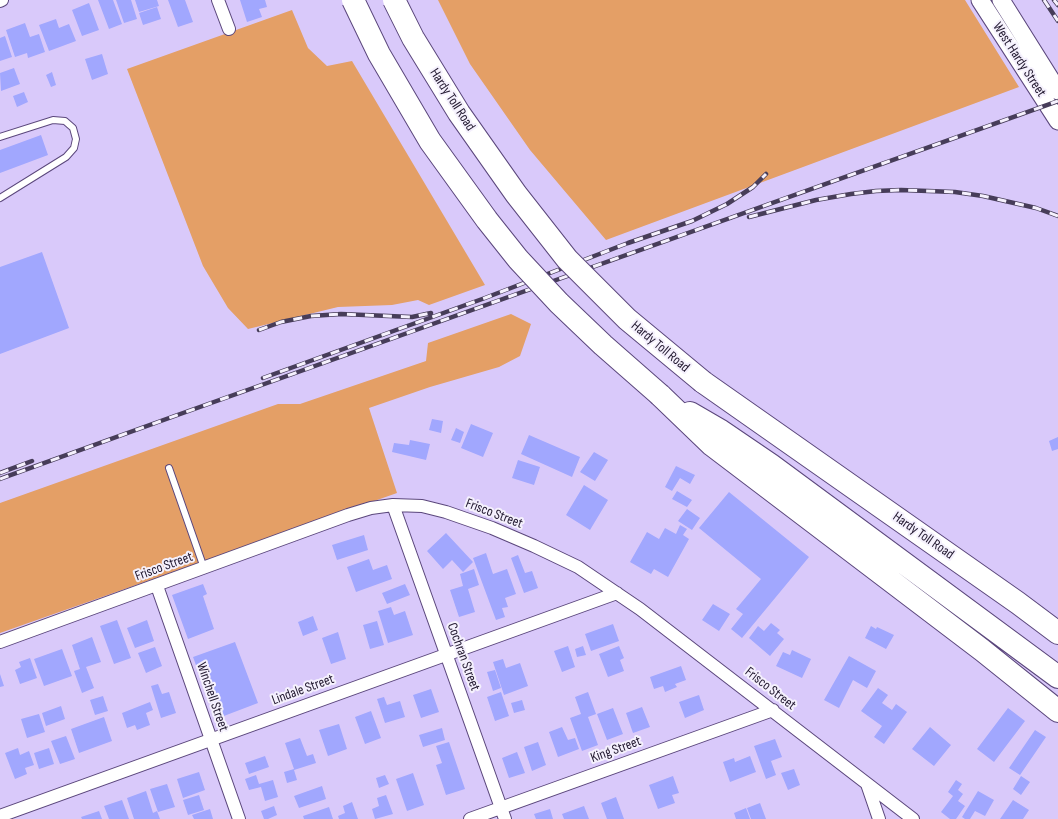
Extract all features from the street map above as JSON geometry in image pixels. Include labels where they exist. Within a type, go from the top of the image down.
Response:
[{"type":"highway","points":[[353,0],[379,54],[430,141],[487,220],[518,259],[559,303],[603,345],[660,395],[712,445],[1058,710]]},
{"type":"highway","name":"Hardy Toll Road","points":[[394,0],[413,38],[459,113],[516,194],[567,259],[626,319],[703,382],[1018,603]]},
{"type":"highway","points":[[660,395],[721,431],[771,465],[1058,677]]},
{"type":"highway","points":[[1018,603],[1058,617]]},
{"type":"highway","points":[[1018,603],[1058,633]]},
{"type":"main road","name":"West Hardy Street","points":[[980,0],[1058,121]]},
{"type":"main road","name":"West Hardy Street","points":[[1001,0],[1058,91]]},
{"type":"street","points":[[218,0],[229,29]]},
{"type":"street","name":"Frisco Street","points":[[0,642],[157,586],[348,514],[371,508],[393,505],[422,506],[446,512],[492,528],[578,567],[618,593],[773,710],[913,819]]},
{"type":"street","name":"Cochran Street","points":[[393,505],[503,813]]},
{"type":"street","name":"Winchell Street","points":[[157,586],[239,819]]},
{"type":"street","name":"Lindale Street","points":[[0,816],[618,593]]},
{"type":"street","name":"King Street","points":[[470,819],[503,813],[773,710]]},
{"type":"street","points":[[867,784],[879,819]]},
{"type":"lane","points":[[0,137],[53,120],[65,121],[73,128],[76,139],[74,148],[66,157],[0,198]]},
{"type":"lane","points":[[169,468],[204,568]]},
{"type":"shaded area","points":[[438,0],[965,0],[1019,87],[606,240],[530,150],[470,64]]},
{"type":"shaded area","points":[[292,10],[308,48],[327,66],[352,61],[485,285],[429,305],[418,300],[392,305],[338,307],[248,329],[228,308],[203,266],[127,69]]},
{"type":"shaded area","points":[[511,314],[531,324],[520,356],[499,367],[430,387],[369,408],[397,493],[0,633],[0,503],[278,404],[300,404],[426,361],[428,343]]},
{"type":"building","points":[[98,0],[113,0],[122,24],[109,29]]},
{"type":"building","points":[[116,0],[131,0],[137,19],[124,23]]},
{"type":"building","points":[[135,0],[157,0],[159,6],[139,12]]},
{"type":"building","points":[[168,0],[185,0],[193,22],[178,27]]},
{"type":"building","points":[[240,0],[265,0],[267,7],[259,9],[262,17],[247,22]]},
{"type":"building","points":[[89,3],[99,30],[82,36],[72,10]]},
{"type":"building","points":[[157,7],[161,19],[143,25],[139,13]]},
{"type":"building","points":[[56,19],[59,28],[69,24],[76,41],[49,51],[39,25]]},
{"type":"building","points":[[25,23],[30,37],[39,34],[45,52],[28,58],[27,53],[15,57],[6,30]]},
{"type":"building","points":[[5,36],[12,57],[0,61],[0,38]]},
{"type":"building","points":[[102,54],[108,74],[92,80],[85,59]]},
{"type":"building","points":[[14,68],[20,84],[1,91],[0,73]]},
{"type":"building","points":[[52,72],[56,85],[51,87],[46,75]]},
{"type":"building","points":[[24,92],[28,102],[17,107],[13,96]]},
{"type":"building","points":[[41,135],[48,155],[0,173],[0,150]]},
{"type":"building","points":[[42,252],[69,328],[0,354],[0,267]]},
{"type":"building","points":[[432,419],[443,421],[441,433],[429,430]]},
{"type":"building","points":[[471,424],[493,433],[483,457],[461,448]]},
{"type":"building","points":[[456,428],[464,432],[460,443],[451,440]]},
{"type":"building","points":[[529,435],[580,457],[572,477],[521,454]]},
{"type":"building","points":[[1058,437],[1058,449],[1052,451],[1049,441]]},
{"type":"building","points":[[410,440],[430,444],[426,460],[392,452],[394,443],[409,445]]},
{"type":"building","points":[[594,452],[608,460],[595,481],[580,472]]},
{"type":"building","points":[[518,460],[540,467],[534,485],[512,478]]},
{"type":"building","points":[[676,466],[695,475],[690,484],[680,478],[672,491],[665,487]]},
{"type":"building","points":[[584,485],[608,500],[590,530],[566,515]]},
{"type":"building","points":[[677,491],[692,500],[687,507],[672,499]]},
{"type":"building","points":[[729,492],[809,557],[742,638],[731,629],[743,614],[736,609],[761,579],[699,528]]},
{"type":"building","points":[[687,509],[700,518],[692,530],[678,521]]},
{"type":"building","points":[[680,525],[687,529],[683,535],[689,539],[668,577],[654,569],[651,574],[630,562],[647,532],[659,539],[665,528],[676,534]]},
{"type":"building","points":[[446,533],[473,562],[463,572],[452,560],[443,569],[427,551]]},
{"type":"building","points":[[364,535],[368,550],[337,560],[332,545]]},
{"type":"building","points":[[486,553],[493,574],[507,569],[516,594],[505,598],[508,607],[502,608],[505,617],[496,620],[473,558]]},
{"type":"building","points":[[518,555],[525,573],[532,571],[538,588],[524,593],[511,558]]},
{"type":"building","points":[[369,559],[373,570],[387,565],[392,579],[356,592],[347,567]]},
{"type":"building","points":[[474,569],[479,585],[468,589],[475,612],[459,617],[450,590],[463,586],[460,574]]},
{"type":"building","points":[[203,584],[207,594],[203,596],[214,629],[188,639],[172,595]]},
{"type":"building","points":[[405,584],[410,595],[387,604],[382,593]]},
{"type":"building","points":[[713,604],[730,614],[719,631],[702,620]]},
{"type":"building","points":[[391,607],[394,615],[405,611],[413,635],[388,643],[378,611]]},
{"type":"building","points":[[313,616],[318,630],[303,636],[298,622]]},
{"type":"building","points":[[117,620],[131,658],[114,664],[100,626]]},
{"type":"building","points":[[147,620],[154,641],[135,648],[127,628]]},
{"type":"building","points":[[377,621],[384,645],[370,649],[363,625]]},
{"type":"building","points":[[771,623],[780,630],[777,633],[784,639],[770,656],[749,638],[758,626],[764,631]]},
{"type":"building","points":[[613,624],[619,641],[591,651],[585,634]]},
{"type":"building","points":[[871,626],[876,629],[877,627],[894,635],[886,649],[865,638]]},
{"type":"building","points":[[338,632],[346,659],[331,664],[322,638]]},
{"type":"building","points":[[92,637],[101,662],[86,667],[94,688],[82,693],[74,671],[80,669],[72,645]]},
{"type":"building","points":[[235,642],[258,703],[216,719],[193,657]]},
{"type":"building","points":[[568,646],[575,667],[562,672],[554,651]]},
{"type":"building","points":[[583,646],[586,655],[577,657],[575,649]]},
{"type":"building","points":[[619,646],[624,658],[620,660],[624,671],[608,677],[599,654]]},
{"type":"building","points":[[155,647],[162,666],[146,673],[138,653]]},
{"type":"building","points":[[62,649],[72,676],[44,686],[34,659]]},
{"type":"building","points":[[792,650],[811,659],[802,678],[776,666],[783,652],[790,655]]},
{"type":"building","points":[[849,656],[876,671],[867,688],[853,680],[839,708],[824,700]]},
{"type":"building","points":[[30,658],[37,678],[20,684],[15,670],[21,667],[19,662]]},
{"type":"building","points":[[503,659],[506,668],[520,663],[528,686],[504,695],[493,662]]},
{"type":"building","points":[[681,666],[686,680],[675,684],[677,687],[665,692],[663,686],[654,689],[650,677]]},
{"type":"building","points":[[495,670],[501,688],[493,691],[487,672]]},
{"type":"building","points":[[0,674],[4,686],[0,687]]},
{"type":"building","points":[[158,684],[162,694],[169,692],[176,713],[161,718],[151,686]]},
{"type":"building","points":[[878,688],[888,695],[882,703],[892,710],[896,704],[907,712],[884,744],[874,737],[882,726],[861,711]]},
{"type":"building","points":[[431,689],[439,712],[421,718],[413,695]]},
{"type":"building","points":[[501,692],[509,716],[495,721],[487,697]]},
{"type":"building","points":[[588,692],[596,714],[588,717],[598,745],[582,751],[570,718],[581,714],[575,697]]},
{"type":"building","points":[[699,695],[704,710],[685,718],[679,702]]},
{"type":"building","points":[[103,696],[108,711],[95,715],[90,700]]},
{"type":"building","points":[[384,697],[387,705],[400,701],[405,717],[385,723],[377,699]]},
{"type":"building","points":[[522,700],[525,710],[514,713],[511,703]]},
{"type":"building","points":[[150,702],[153,710],[146,713],[150,725],[137,730],[135,725],[127,728],[122,713]]},
{"type":"building","points":[[61,706],[65,719],[46,726],[42,713]]},
{"type":"building","points":[[642,707],[650,727],[633,733],[626,713]]},
{"type":"building","points":[[613,708],[623,734],[607,740],[597,714]]},
{"type":"building","points":[[1008,708],[1025,721],[994,762],[977,749]]},
{"type":"building","points":[[371,711],[381,738],[365,744],[355,717]]},
{"type":"building","points":[[39,714],[45,732],[27,738],[21,719]]},
{"type":"building","points":[[104,717],[112,741],[79,753],[71,729]]},
{"type":"building","points":[[339,724],[347,749],[328,756],[319,730]]},
{"type":"building","points":[[562,727],[568,740],[575,738],[579,749],[558,757],[549,732]]},
{"type":"building","points":[[930,727],[951,745],[934,766],[912,749]]},
{"type":"building","points":[[442,728],[445,740],[423,747],[419,735]]},
{"type":"building","points":[[1035,730],[1046,737],[1020,775],[1009,768]]},
{"type":"building","points":[[66,736],[75,759],[60,764],[51,741]]},
{"type":"building","points":[[300,738],[307,756],[313,754],[316,763],[294,770],[297,780],[287,783],[284,772],[294,769],[285,743]]},
{"type":"building","points":[[775,739],[782,757],[771,761],[776,775],[766,779],[754,746]]},
{"type":"building","points":[[449,742],[465,789],[446,795],[436,765],[442,763],[436,746]]},
{"type":"building","points":[[538,742],[546,765],[532,771],[524,747]]},
{"type":"building","points":[[18,748],[20,755],[29,751],[34,765],[25,768],[27,774],[15,779],[5,753]]},
{"type":"building","points":[[49,748],[54,764],[39,769],[34,753]]},
{"type":"building","points":[[517,752],[525,773],[509,778],[502,758]]},
{"type":"building","points":[[265,756],[269,767],[249,774],[245,763]]},
{"type":"building","points":[[750,756],[756,772],[730,782],[723,762],[734,758],[735,762]]},
{"type":"building","points":[[794,769],[800,785],[788,790],[781,773]]},
{"type":"building","points":[[199,772],[205,790],[183,798],[177,779]]},
{"type":"building","points":[[413,773],[424,805],[407,811],[396,779]]},
{"type":"building","points":[[256,775],[259,784],[273,780],[278,797],[265,801],[261,787],[249,790],[245,779]]},
{"type":"building","points":[[385,775],[389,784],[379,788],[376,778]]},
{"type":"building","points":[[673,776],[679,793],[672,795],[675,803],[658,809],[649,785]]},
{"type":"building","points":[[1021,776],[1030,782],[1021,795],[1013,789]]},
{"type":"building","points":[[956,780],[962,784],[958,790],[963,794],[958,801],[965,806],[956,819],[950,819],[941,812],[953,796],[948,792]]},
{"type":"building","points":[[167,784],[175,807],[158,812],[150,789]]},
{"type":"building","points":[[322,786],[326,799],[299,808],[294,796]]},
{"type":"building","points":[[146,791],[153,813],[157,811],[160,819],[134,819],[127,798]]},
{"type":"building","points":[[978,791],[994,800],[985,816],[975,811],[970,819],[965,819],[962,817]]},
{"type":"building","points":[[199,795],[204,810],[188,815],[183,800]]},
{"type":"building","points":[[386,795],[393,814],[375,819],[372,809],[379,806],[377,798]]},
{"type":"building","points":[[616,797],[624,819],[607,819],[601,803]]},
{"type":"building","points":[[122,800],[129,819],[109,819],[104,806]]},
{"type":"building","points":[[1013,800],[1029,810],[1023,819],[1000,819]]},
{"type":"building","points":[[352,802],[358,819],[339,819],[338,816],[345,813],[343,806]]},
{"type":"building","points":[[760,803],[766,819],[751,819],[747,808]]},
{"type":"building","points":[[274,806],[277,815],[264,819],[261,811]]},
{"type":"building","points":[[584,806],[589,819],[564,819],[562,814]]},
{"type":"building","points":[[329,807],[333,819],[304,819],[303,816]]},
{"type":"building","points":[[746,808],[750,819],[736,819],[734,813]]},
{"type":"building","points":[[210,809],[213,819],[194,819],[192,815]]},
{"type":"building","points":[[550,809],[553,819],[536,819],[534,814]]},
{"type":"building","points":[[99,811],[102,819],[82,819],[81,817]]},
{"type":"railway","points":[[1044,0],[1058,21]]},
{"type":"railway","points":[[1054,0],[1058,5]]},
{"type":"railway","points":[[0,479],[1058,101]]},
{"type":"railway","points":[[263,378],[485,298],[628,243],[692,221],[727,204],[753,187],[766,174]]},
{"type":"railway","points":[[749,217],[816,200],[876,191],[901,190],[955,192],[983,196],[1036,208],[1058,216]]},
{"type":"railway","points":[[259,330],[281,322],[311,316],[341,314],[412,317],[431,313]]},
{"type":"railway","points":[[0,473],[32,461]]}]
